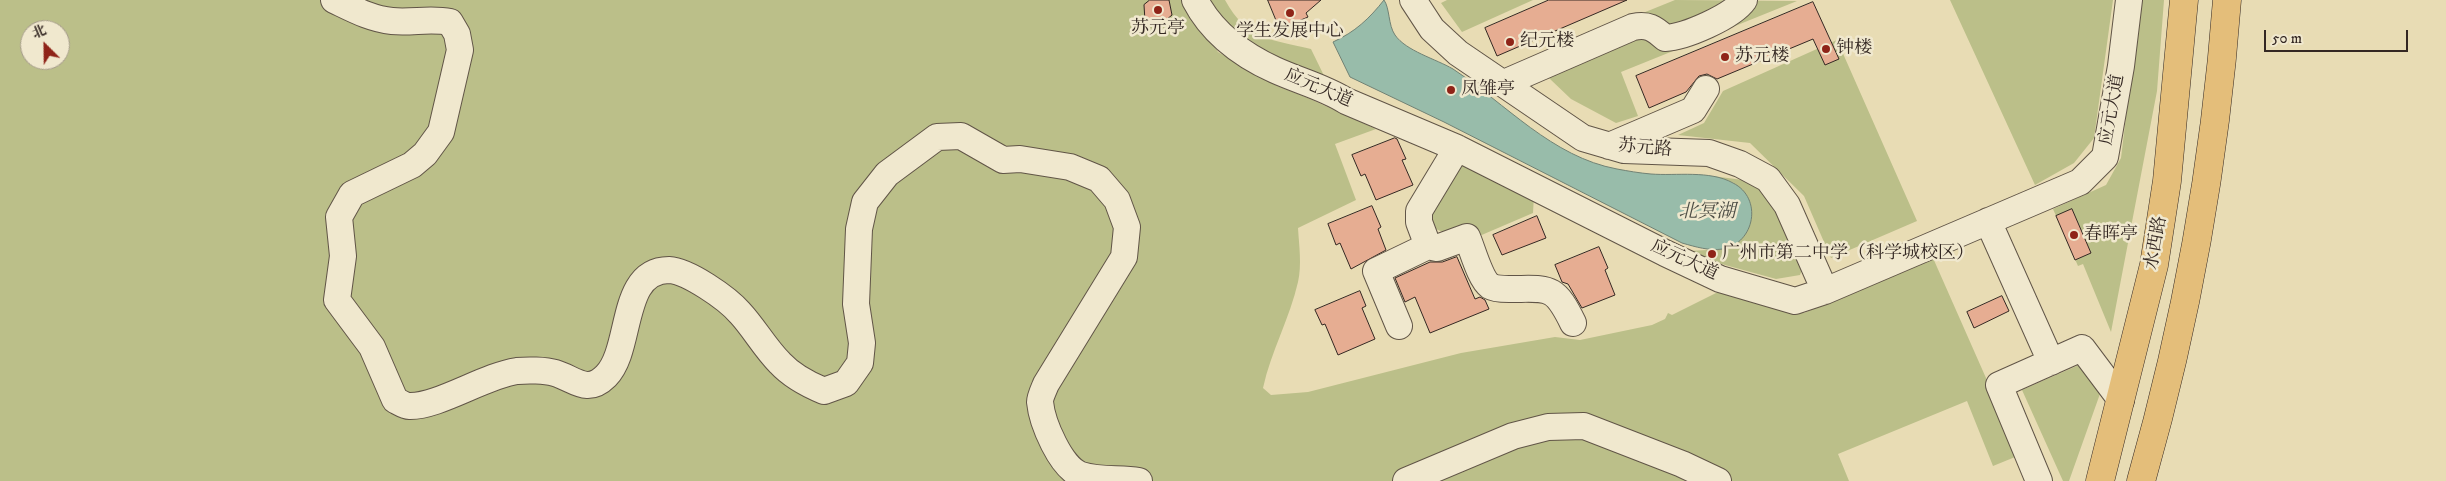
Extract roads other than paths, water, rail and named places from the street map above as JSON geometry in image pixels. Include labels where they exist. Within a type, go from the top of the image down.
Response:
[{"type":"main road","name":"水西路","points":[[2100,481],[2154,266],[2163,209],[2184,0]]},
{"type":"main road","points":[[2141,481],[2176,342],[2199,226],[2213,132],[2227,0]]},
{"type":"street","points":[[334,0],[369,16],[393,22],[436,19],[450,22],[457,34],[460,50],[441,132],[425,154],[412,166],[352,194],[339,217],[343,256],[337,300],[372,347],[395,400],[408,406],[426,404],[486,379],[518,371],[554,373],[583,385],[593,386],[606,376],[616,363],[635,294],[644,278],[656,271],[671,270],[692,278],[739,311],[780,363],[805,383],[824,391],[846,383],[860,363],[862,343],[856,304],[859,230],[866,202],[887,174],[937,137],[961,136],[1003,160],[1020,159],[1070,167],[1099,179],[1117,200],[1127,227],[1124,257],[1046,384],[1040,401],[1054,445],[1066,463],[1079,474],[1101,480],[1120,478],[1139,481]]},
{"type":"street","name":"应元大道","points":[[1194,0],[1223,38],[1248,56],[1275,70],[1332,92],[1346,101],[1457,148],[1665,254],[1720,279],[1795,301],[1824,291],[2080,182],[2105,157],[2121,66],[2128,0]]},
{"type":"street","points":[[1504,83],[1633,27],[1644,25],[1653,27],[1665,38],[1675,38],[1722,18],[1732,12],[1744,0]]},
{"type":"street","name":"苏元路","points":[[1419,2],[1432,29],[1458,53],[1583,138],[1624,150],[1709,153],[1740,164],[1768,179],[1787,206],[1824,291]]},
{"type":"street","points":[[1609,146],[1693,110],[1706,90]]},
{"type":"street","points":[[1428,246],[1419,222],[1419,211],[1457,148]]},
{"type":"street","points":[[1988,221],[2051,362]]},
{"type":"street","points":[[1399,326],[1376,271],[1428,246],[1437,248],[1467,237],[1484,278],[1490,286],[1500,289],[1544,289],[1552,292],[1561,300],[1573,323]]},
{"type":"street","points":[[2031,478],[1999,385],[2082,348],[2121,400]]},
{"type":"street","points":[[1406,481],[1513,436],[1548,426],[1584,426],[1682,464],[1718,481]]},
{"type":"water","name":"北冥湖","points":[[1384,0],[1393,31],[1406,46],[1453,69],[1530,128],[1571,153],[1593,163],[1638,173],[1714,176],[1733,183],[1749,199],[1751,219],[1748,229],[1734,245],[1723,249],[1708,249],[1682,243],[1444,122],[1350,77],[1333,42],[1361,24]]},
{"type":"place","name":"苏元亭","points":[[1158,10]]},
{"type":"place","name":"学生发展中心","points":[[1290,13]]},
{"type":"place","name":"纪元楼","points":[[1510,42]]},
{"type":"place","name":"钟楼","points":[[1826,49]]},
{"type":"place","name":"苏元楼","points":[[1725,57]]},
{"type":"place","name":"凤雏亭","points":[[1451,90]]},
{"type":"place","name":"春晖亭","points":[[2074,235]]},
{"type":"place","name":"广州市第二中学（科学城校区）","points":[[1712,254]]}]
